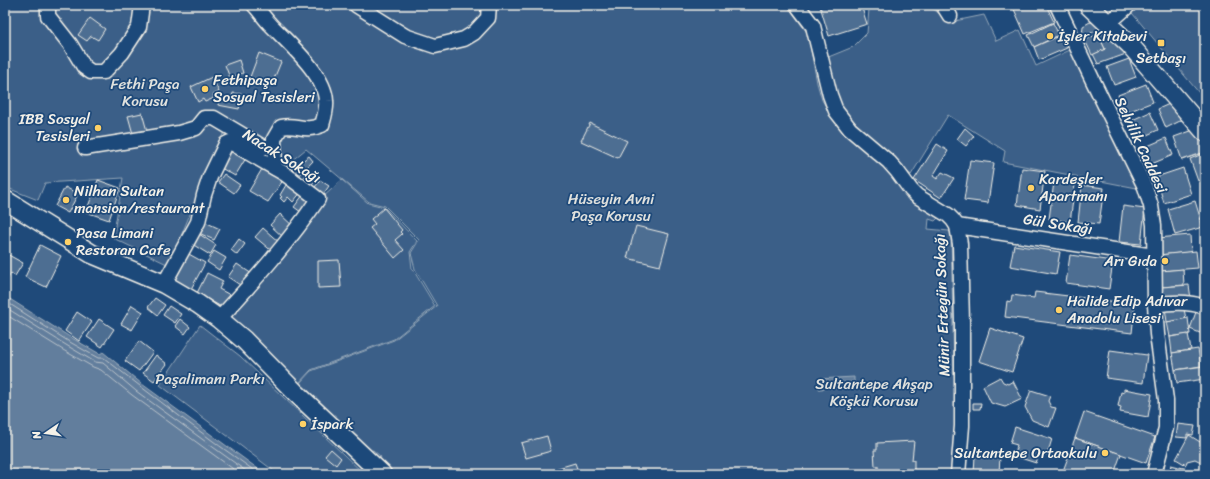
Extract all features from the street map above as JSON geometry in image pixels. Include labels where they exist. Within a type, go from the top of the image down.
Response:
[{"type":"main road","points":[[1088,5],[1114,13],[1144,44],[1205,116]]},
{"type":"main road","points":[[1114,13],[1130,45],[1205,132]]},
{"type":"main road","points":[[5,200],[92,254],[164,284],[198,304],[219,319],[244,340],[297,394],[382,474]]},
{"type":"street","points":[[48,5],[48,16],[70,44],[84,67],[92,72],[104,72],[122,53],[139,27],[142,5]]},
{"type":"street","points":[[254,5],[269,23],[300,54],[319,77],[326,100],[322,125],[306,129],[288,125],[281,126],[274,139],[275,168]]},
{"type":"street","points":[[356,5],[405,36],[435,46],[464,39],[474,33],[488,18],[489,5]]},
{"type":"street","name":"Münir Ertegün Sokağı","points":[[797,5],[812,26],[830,95],[836,111],[850,129],[889,162],[917,196],[948,215],[957,226],[960,244],[962,322],[962,426],[958,474]]},
{"type":"street","name":"Selvilik Caddesi","points":[[1057,5],[1145,187],[1151,206],[1154,225],[1155,305],[1157,334],[1166,400],[1166,428],[1154,474]]},
{"type":"street","points":[[85,148],[179,133],[196,128],[204,118],[214,118],[263,147],[274,147]]},
{"type":"street","name":"Nacak Sokağı","points":[[164,284],[177,264],[198,222],[210,177],[226,144],[230,142],[275,168],[318,199],[306,218],[219,319]]},
{"type":"street","name":"Gül Sokağı","points":[[957,226],[1154,256]]},
{"type":"street","points":[[1155,305],[1170,302],[1187,302],[1205,307]]},
{"type":"green space","points":[[5,5],[787,5],[808,34],[817,83],[822,100],[833,119],[849,135],[889,169],[902,185],[907,199],[938,218],[935,221],[929,219],[928,229],[949,231],[951,233],[954,372],[957,412],[952,474],[392,474],[379,460],[381,457],[373,450],[370,451],[344,425],[298,385],[311,371],[394,340],[437,306],[415,269],[411,253],[419,240],[385,206],[369,202],[306,149],[285,166],[278,155],[260,154],[223,134],[169,265],[113,238],[123,178],[45,183],[38,200],[5,187]]},
{"type":"green space","points":[[867,5],[928,5],[950,22],[984,15],[996,41],[1020,30],[1036,66],[1070,50],[1152,191],[1003,162],[1005,151],[948,115],[911,175],[864,132],[835,101],[826,58],[853,47],[867,33],[869,9]]},
{"type":"green space","points":[[1129,5],[1205,5],[1205,100],[1127,7]]},
{"type":"green space","points":[[342,180],[368,203],[384,207],[417,241],[410,252],[412,268],[435,306],[394,339],[311,370],[299,383],[229,316],[323,197]]},
{"type":"green space","name":"Paşalimanı Parkı","points":[[200,325],[240,356],[364,474],[278,474],[160,385]]},
{"type":"water","points":[[5,296],[70,337],[100,354],[103,352],[142,384],[265,474],[5,474]]},
{"type":"water","points":[[854,377],[854,387],[819,389],[818,379]]},
{"type":"building","points":[[861,5],[867,24],[829,36],[820,6]]},
{"type":"building","points":[[1017,5],[1046,5],[1054,22],[1025,34],[1013,7]]},
{"type":"building","points":[[90,18],[105,29],[98,40],[91,36],[87,41],[78,35]]},
{"type":"building","points":[[1090,22],[1096,23],[1102,28],[1082,37],[1083,26]]},
{"type":"building","points":[[1053,23],[1059,35],[1034,47],[1028,35]]},
{"type":"building","points":[[1107,29],[1126,54],[1098,64],[1093,54],[1105,49],[1098,34]]},
{"type":"building","points":[[1098,34],[1105,49],[1092,55],[1085,40]]},
{"type":"building","points":[[1061,35],[1067,48],[1039,60],[1034,47]]},
{"type":"building","points":[[259,53],[281,62],[271,86],[250,77]]},
{"type":"building","points":[[1129,59],[1136,77],[1114,85],[1107,67]]},
{"type":"building","points":[[239,60],[243,73],[230,78],[225,65]]},
{"type":"building","name":"Fethipaşa Sosyal Tesisleri","points":[[212,77],[219,92],[213,95],[214,98],[205,102],[203,99],[198,102],[191,87]]},
{"type":"building","points":[[1146,84],[1153,102],[1125,113],[1118,95]]},
{"type":"building","points":[[233,93],[242,94],[239,109],[218,105],[219,96],[232,98]]},
{"type":"building","points":[[1176,101],[1184,119],[1166,128],[1158,109]]},
{"type":"building","points":[[1150,112],[1158,130],[1138,139],[1130,121]]},
{"type":"building","points":[[142,113],[147,131],[133,134],[128,116]]},
{"type":"building","points":[[590,123],[627,141],[618,158],[581,141]]},
{"type":"building","points":[[965,128],[974,136],[966,146],[957,139]]},
{"type":"building","points":[[1199,128],[1205,144],[1205,152],[1182,160],[1174,137]]},
{"type":"building","points":[[1166,138],[1173,155],[1149,165],[1143,148]]},
{"type":"building","points":[[937,144],[948,151],[933,176],[937,179],[942,172],[954,178],[941,198],[914,180]]},
{"type":"building","points":[[232,149],[246,158],[235,176],[221,168]]},
{"type":"building","points":[[1205,153],[1205,179],[1198,181],[1190,159]]},
{"type":"building","points":[[309,156],[313,161],[296,179],[289,171]]},
{"type":"building","points":[[970,160],[994,163],[988,203],[964,200]]},
{"type":"building","points":[[265,164],[286,176],[268,202],[249,191]]},
{"type":"building","name":"Kardeşler Apartmanı","points":[[1022,168],[1045,171],[1040,209],[1017,205]]},
{"type":"building","points":[[1183,168],[1191,194],[1164,203],[1156,177]]},
{"type":"building","points":[[309,171],[317,179],[309,188],[301,181]]},
{"type":"building","points":[[224,174],[240,185],[234,193],[218,182]]},
{"type":"building","points":[[98,180],[120,188],[109,220],[86,212]]},
{"type":"building","points":[[320,180],[329,186],[322,196],[313,190]]},
{"type":"building","points":[[290,182],[302,191],[293,202],[288,197],[284,202],[280,198],[282,197],[280,195],[286,185],[287,186]]},
{"type":"building","points":[[1054,182],[1075,185],[1070,222],[1049,219]]},
{"type":"building","points":[[1082,185],[1104,188],[1099,224],[1078,222]]},
{"type":"building","name":"Nilhan Sultan mansion/restaurant","points":[[65,187],[78,194],[68,213],[55,206]]},
{"type":"building","points":[[306,191],[317,200],[305,215],[294,207]]},
{"type":"building","points":[[1195,201],[1203,227],[1175,235],[1168,209]]},
{"type":"building","points":[[1123,206],[1145,209],[1141,244],[1119,242]]},
{"type":"building","points":[[384,208],[402,230],[400,232],[402,234],[395,240],[404,250],[395,258],[370,228],[375,224],[371,219]]},
{"type":"building","points":[[280,214],[295,228],[285,239],[270,225]]},
{"type":"building","points":[[205,222],[220,229],[214,240],[199,233]]},
{"type":"building","points":[[636,226],[669,234],[660,266],[627,258]]},
{"type":"building","points":[[263,228],[281,244],[274,253],[255,237]]},
{"type":"building","points":[[199,234],[216,245],[210,255],[192,244]]},
{"type":"building","points":[[1190,235],[1191,252],[1159,255],[1158,238]]},
{"type":"building","points":[[239,239],[245,244],[237,255],[231,250]]},
{"type":"building","points":[[40,245],[61,256],[46,287],[25,277]]},
{"type":"building","points":[[1014,245],[1060,252],[1056,274],[1010,266]]},
{"type":"building","points":[[214,251],[226,258],[219,270],[207,262]]},
{"type":"building","points":[[1196,251],[1198,268],[1161,271],[1159,255]]},
{"type":"building","points":[[5,253],[23,263],[15,276],[11,273],[5,283]]},
{"type":"building","points":[[187,253],[205,263],[191,289],[173,279]]},
{"type":"building","points":[[1070,255],[1113,261],[1109,289],[1066,283]]},
{"type":"building","points":[[339,260],[341,287],[318,288],[318,261]]},
{"type":"building","points":[[237,264],[252,274],[243,287],[228,277]]},
{"type":"building","points":[[1183,269],[1184,285],[1162,287],[1161,271]]},
{"type":"building","points":[[207,273],[223,281],[219,289],[232,296],[225,309],[197,293]]},
{"type":"building","points":[[1201,278],[1205,280],[1205,303],[1201,301]]},
{"type":"building","points":[[1189,285],[1191,299],[1163,301],[1162,287]]},
{"type":"building","points":[[1035,292],[1135,304],[1132,333],[1005,317],[1007,301],[1011,302],[1012,295],[1034,298]]},
{"type":"building","points":[[155,298],[165,305],[158,315],[148,307]]},
{"type":"building","points":[[1183,304],[1186,319],[1167,322],[1165,308]]},
{"type":"building","points":[[132,305],[143,312],[132,330],[121,324]]},
{"type":"building","points":[[169,306],[181,314],[175,323],[163,315]]},
{"type":"building","points":[[1197,309],[1205,312],[1205,335],[1190,329]]},
{"type":"building","points":[[77,312],[92,322],[79,341],[65,331]]},
{"type":"building","points":[[1188,318],[1190,334],[1170,337],[1167,322]]},
{"type":"building","points":[[99,319],[114,329],[102,347],[87,337]]},
{"type":"building","points":[[180,319],[190,327],[185,334],[175,326]]},
{"type":"building","points":[[990,328],[1023,339],[1012,372],[979,361]]},
{"type":"building","points":[[1188,334],[1191,350],[1172,353],[1170,337]]},
{"type":"building","points":[[139,341],[153,352],[139,371],[125,361]]},
{"type":"building","points":[[1198,349],[1201,366],[1175,370],[1172,353]]},
{"type":"building","points":[[1110,350],[1147,355],[1143,383],[1106,378]]},
{"type":"building","points":[[156,355],[167,364],[154,381],[143,373]]},
{"type":"building","points":[[1204,366],[1205,379],[1177,383],[1175,370]]},
{"type":"building","points":[[1000,377],[1003,382],[1008,384],[1013,381],[1022,399],[1005,407],[991,403],[983,386]]},
{"type":"building","points":[[1124,389],[1152,394],[1148,417],[1120,412],[1121,407],[1118,406],[1121,392],[1124,393]]},
{"type":"building","points":[[1031,390],[1050,396],[1048,401],[1051,407],[1056,408],[1049,427],[1032,420],[1025,407]]},
{"type":"building","points":[[973,403],[981,403],[980,409],[973,409]]},
{"type":"building","points":[[1084,412],[1155,437],[1146,463],[1075,438]]},
{"type":"building","points":[[1178,424],[1195,426],[1193,435],[1187,434],[1187,438],[1176,437]]},
{"type":"building","points":[[1015,427],[1052,439],[1047,455],[1040,452],[1036,463],[1014,456],[1017,445],[1010,443]]},
{"type":"building","points":[[1189,435],[1205,445],[1205,456],[1203,463],[1195,459],[1187,461],[1186,465],[1176,459]]},
{"type":"building","points":[[547,436],[551,451],[526,458],[521,443]]},
{"type":"building","points":[[1075,438],[1121,454],[1114,474],[1071,474],[1063,471]]},
{"type":"building","points":[[914,441],[912,460],[914,460],[914,471],[878,472],[878,466],[875,466],[874,450],[877,450],[877,443]]},
{"type":"building","points":[[331,449],[341,458],[336,465],[325,456]]},
{"type":"building","points":[[975,455],[1000,456],[999,474],[974,474]]},
{"type":"building","points":[[575,463],[579,474],[557,474],[555,469]]},
{"type":"building","points":[[1171,465],[1200,472],[1199,474],[1169,473]]},
{"type":"place","name":"İşler Kitabevi","points":[[1050,36]]},
{"type":"place","name":"Setbaşı","points":[[1161,43]]},
{"type":"place","name":"Fethipaşa Sosyal Tesisleri","points":[[205,89]]},
{"type":"place","name":"IBB Sosyal Tesisleri","points":[[98,128]]},
{"type":"place","name":"Kardeşler Apartmanı","points":[[1031,188]]},
{"type":"place","name":"Nilhan Sultan mansion/restaurant","points":[[66,200]]},
{"type":"place","name":"Pasa Limani Restoran Cafe","points":[[68,242]]},
{"type":"place","name":"Arı Gıda","points":[[1165,261]]},
{"type":"place","name":"Halide Edip Adıvar Anadolu Lisesi","points":[[1059,310]]},
{"type":"place","name":"İspark","points":[[303,424]]},
{"type":"place","name":"Sultantepe Ortaokulu","points":[[1105,453]]},
{"type":"park label","name":"Fethi Paşa Korusu","points":[[145,92]]},
{"type":"park label","name":"Hüseyin Avni Paşa Korusu","points":[[611,208]]},
{"type":"park label","name":"Sultantepe Ahşap Köşkü Korusu","points":[[874,392]]}]
